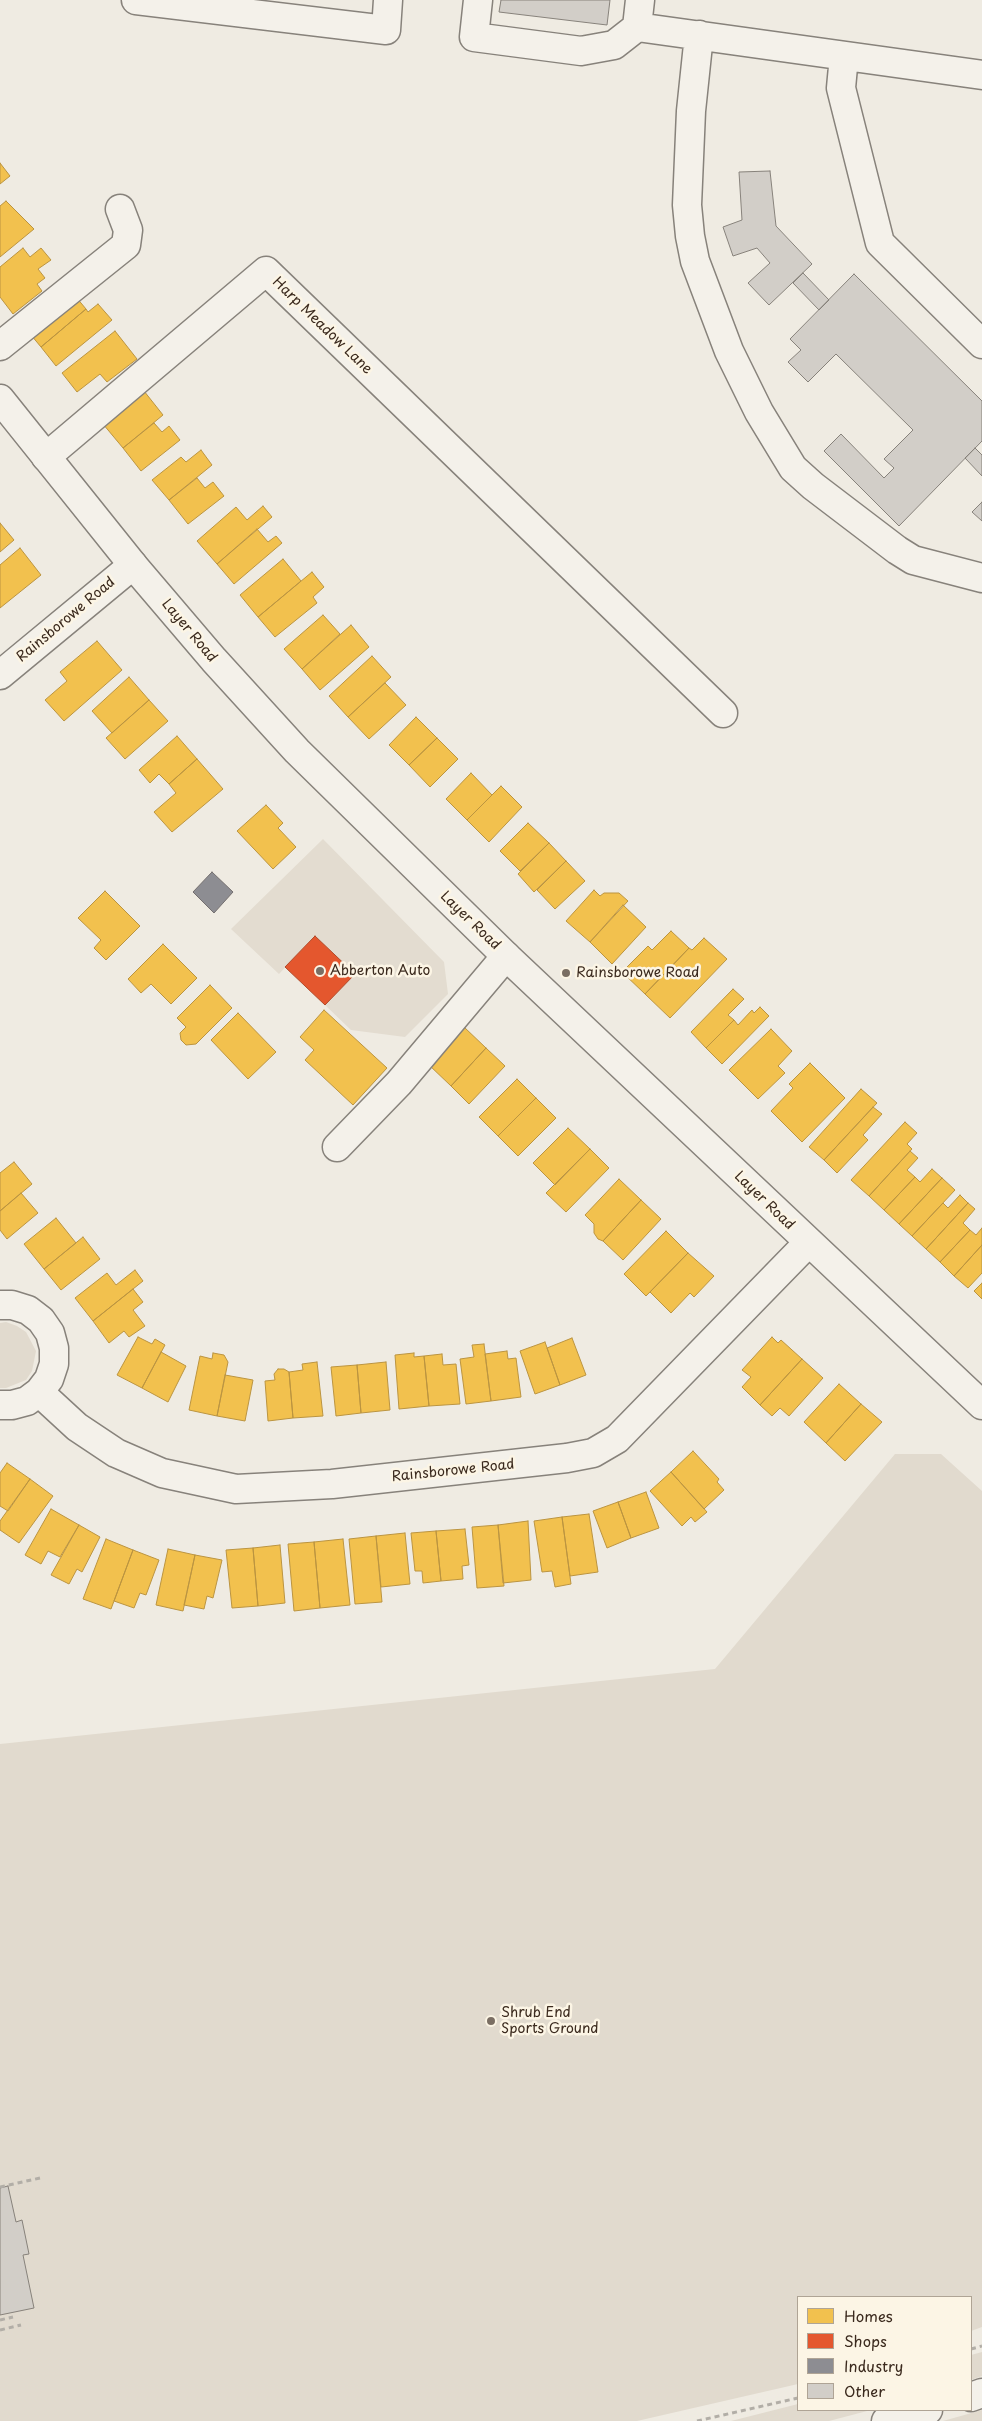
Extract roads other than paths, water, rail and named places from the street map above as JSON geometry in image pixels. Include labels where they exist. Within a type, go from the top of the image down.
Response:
[{"type":"main road","points":[[136,0],[386,30],[388,0]]},
{"type":"main road","points":[[478,0],[474,37],[581,51],[614,45],[636,27],[640,0]]},
{"type":"main road","points":[[636,27],[982,75]]},
{"type":"main road","points":[[699,35],[690,111],[687,205],[690,236],[695,261],[729,350],[758,412],[793,468],[813,486],[898,550],[913,560],[982,578]]},
{"type":"main road","points":[[844,56],[841,88],[880,243],[982,344]]},
{"type":"main road","points":[[0,346],[126,245],[128,230],[120,209]]},
{"type":"main road","name":"Harp Meadow Lane","points":[[46,457],[266,271],[723,713]]},
{"type":"main road","name":"Layer Road","points":[[0,399],[133,565],[214,660],[296,751],[506,956],[808,1243],[982,1405]]},
{"type":"main road","name":"Rainsborowe Road","points":[[0,675],[133,565]]},
{"type":"main road","points":[[337,1147],[399,1083],[506,956]]},
{"type":"main road","name":"Rainsborowe Road","points":[[39,1392],[76,1427],[116,1453],[162,1473],[236,1489],[332,1484],[567,1458],[593,1453],[617,1439],[808,1243]]},
{"type":"main road","points":[[0,1305],[12,1305],[28,1310],[41,1320],[50,1333],[54,1348],[54,1364],[49,1379],[39,1392],[26,1401],[12,1405],[0,1405]]},
{"type":"main road","points":[[886,2421],[924,2411]]},
{"type":"place","name":"Abberton Auto","points":[[320,971]]},
{"type":"place","name":"Rainsborowe Road","points":[[566,973]]},
{"type":"place","name":"Shrub End Sports Ground","points":[[491,2021]]}]
